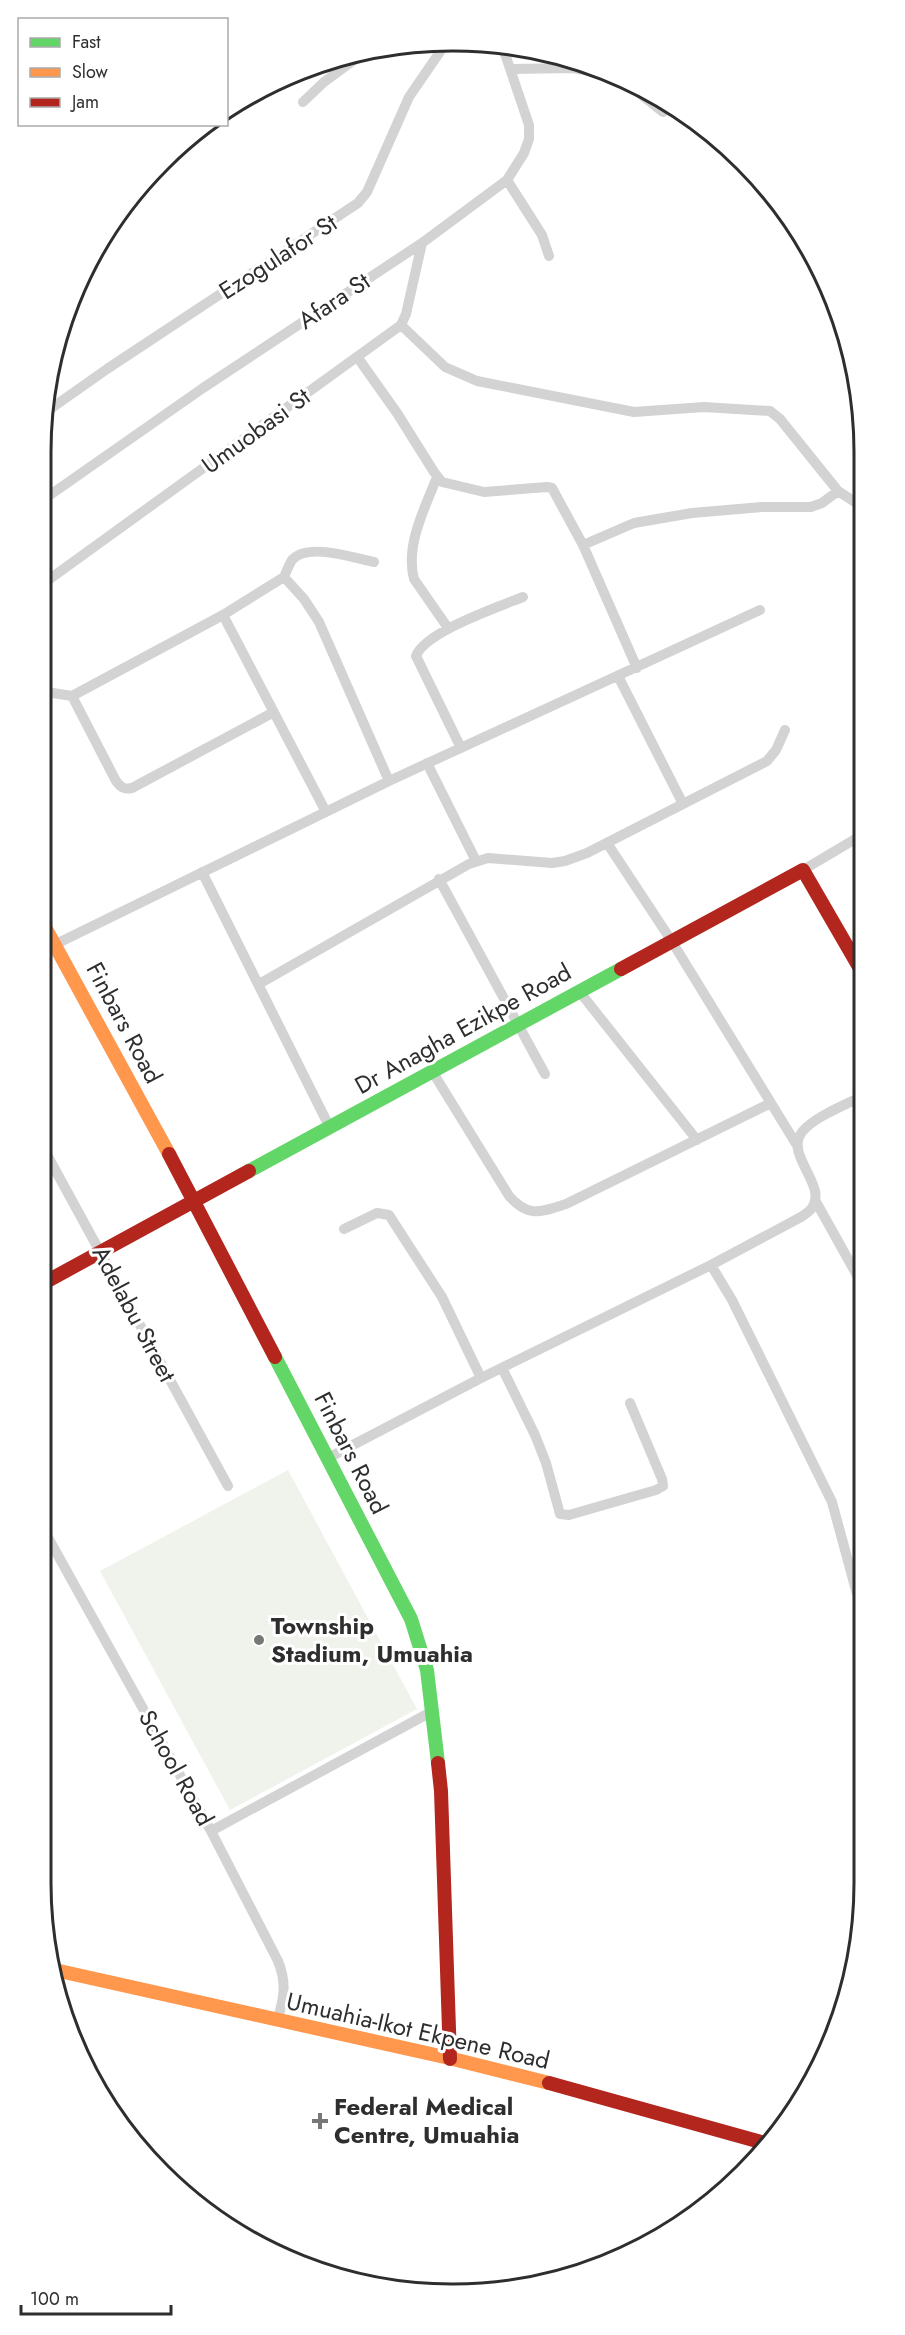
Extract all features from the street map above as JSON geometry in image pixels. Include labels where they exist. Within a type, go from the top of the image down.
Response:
[{"type":"street","name":"Ezogulafor St","points":[[53,407],[117,362],[358,203],[367,192],[409,98],[440,51]]},
{"type":"street","name":"Afara St","points":[[51,494],[202,388],[422,243],[507,180],[524,153],[529,139],[530,125],[506,54]]},
{"type":"street","points":[[303,102],[324,82],[346,66]]},
{"type":"street","points":[[512,69],[543,67],[574,70]]},
{"type":"street","points":[[658,108],[663,112]]},
{"type":"street","points":[[507,180],[542,235],[549,256]]},
{"type":"street","points":[[422,243],[406,314],[401,325],[445,368],[477,381],[634,412],[704,407],[770,411],[780,419],[838,491],[854,501]]},
{"type":"street","name":"Umuobasi St","points":[[51,578],[401,325]]},
{"type":"street","points":[[358,358],[442,482],[484,492],[552,488],[583,545],[637,668]]},
{"type":"street","points":[[437,477],[416,532],[411,570],[414,579],[448,628]]},
{"type":"street","points":[[583,545],[634,524],[692,513],[762,507],[811,507],[822,503],[838,491]]},
{"type":"street","points":[[51,693],[72,696],[223,615],[284,577],[293,559],[305,552],[322,551],[374,562]]},
{"type":"street","points":[[284,577],[304,599],[319,622],[389,781]]},
{"type":"street","points":[[461,748],[416,656],[418,649],[448,628],[523,597]]},
{"type":"street","points":[[56,944],[389,781],[760,609]]},
{"type":"street","points":[[223,615],[326,812]]},
{"type":"street","points":[[618,676],[683,804]]},
{"type":"street","points":[[72,696],[116,781],[126,789],[132,788],[274,712]]},
{"type":"street","points":[[259,984],[439,879],[476,861],[488,858],[552,863],[587,853],[767,761],[776,750],[785,730]]},
{"type":"street","points":[[428,764],[476,861]]},
{"type":"street","points":[[854,840],[803,870],[854,958]]},
{"type":"street","points":[[328,1458],[481,1378],[711,1265],[812,1209],[815,1193],[796,1140],[671,940],[607,843]]},
{"type":"street","name":"Dr Anagha Ezikpe Road","points":[[51,1279],[803,870]]},
{"type":"street","points":[[202,872],[330,1128]]},
{"type":"street","points":[[439,879],[545,1074]]},
{"type":"street","name":"Finbars Road","points":[[51,936],[195,1202],[411,1619],[427,1670],[441,1791],[450,2059]]},
{"type":"street","points":[[579,991],[697,1140]]},
{"type":"street","points":[[432,1071],[508,1196],[520,1208],[533,1212],[566,1204],[771,1103]]},
{"type":"street","points":[[796,1140],[808,1126],[854,1101]]},
{"type":"street","name":"Adelabu Street","points":[[51,1162],[228,1486]]},
{"type":"street","points":[[815,1200],[854,1270]]},
{"type":"street","points":[[344,1229],[377,1213],[389,1215],[442,1297],[481,1378]]},
{"type":"street","points":[[711,1265],[737,1311],[832,1502],[854,1583]]},
{"type":"street","points":[[502,1368],[518,1397],[538,1444],[561,1514],[569,1515],[656,1490],[663,1485],[630,1403]]},
{"type":"street","name":"School Road","points":[[51,1543],[211,1831],[278,1961],[285,1978],[284,2001],[277,2021]]},
{"type":"street","points":[[211,1831],[431,1712]]},
{"type":"street","name":"Umuahia-Ikot Ekpene Road","points":[[62,1971],[450,2059],[656,2111],[759,2141]]},
{"type":"shaded area","name":"Township Stadium, Umuahia","points":[[288,1470],[417,1709],[230,1810],[100,1571]]},
{"type":"traffic: fast","points":[[249,1171],[621,969]]},
{"type":"traffic: fast","points":[[275,1357],[411,1619],[427,1670],[438,1763]]},
{"type":"traffic: slow","points":[[51,938],[169,1154]]},
{"type":"traffic: slow","points":[[62,1971],[449,2058],[549,2083]]},
{"type":"traffic: jam","points":[[621,969],[803,870],[854,958]]},
{"type":"traffic: jam","points":[[169,1154],[275,1357]]},
{"type":"traffic: jam","points":[[51,1279],[249,1171]]},
{"type":"traffic: jam","points":[[438,1763],[441,1791],[450,2059]]},
{"type":"traffic: jam","points":[[549,2083],[759,2141]]},
{"type":"place","name":"Township Stadium, Umuahia","points":[[259,1640]]},
{"type":"place","name":"Federal Medical Centre, Umuahia","points":[[320,2121]]}]
